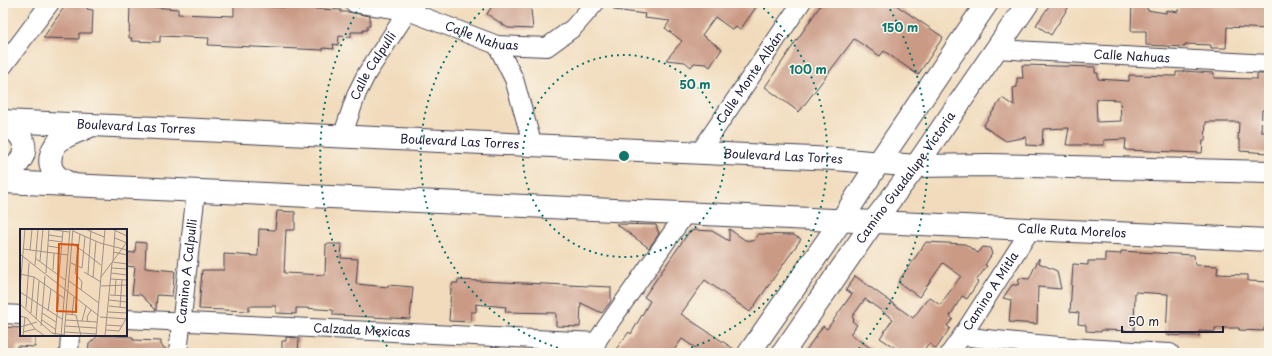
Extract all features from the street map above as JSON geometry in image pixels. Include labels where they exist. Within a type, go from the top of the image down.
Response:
[{"type":"main road","points":[[749,353],[841,221],[879,162],[987,3]]},
{"type":"main road","name":"Camino Guadalupe Victoria","points":[[783,353],[874,221],[916,166],[1028,3]]},
{"type":"main road","name":"Boulevard Las Torres","points":[[3,122],[835,159],[916,166]]},
{"type":"main road","points":[[3,122],[17,132],[21,137],[24,150],[23,158],[17,166],[3,176]]},
{"type":"main road","points":[[74,185],[62,180],[52,169],[52,151],[54,146],[63,138],[93,126]]},
{"type":"main road","points":[[916,166],[988,165],[1269,172]]},
{"type":"main road","points":[[3,182],[841,221]]},
{"type":"main road","name":"Calle Ruta Morelos","points":[[841,221],[874,221],[1269,240]]},
{"type":"street","points":[[3,66],[50,3]]},
{"type":"street","name":"Calle Nahuas","points":[[354,3],[413,7],[497,44],[547,47],[573,28],[595,3]]},
{"type":"street","name":"Calle Monte Albán","points":[[699,153],[801,3]]},
{"type":"street","name":"Calle Calpulli","points":[[342,137],[357,93],[367,73],[413,7]]},
{"type":"street","points":[[497,44],[514,79],[533,146]]},
{"type":"street","name":"Calle Nahuas","points":[[995,50],[1269,64]]},
{"type":"street","name":"Camino A Calpulli","points":[[178,353],[196,190]]},
{"type":"street","points":[[593,348],[686,213]]},
{"type":"street","name":"Camino A Mitla","points":[[950,353],[1031,229]]},
{"type":"street","points":[[3,314],[20,315]]},
{"type":"street","name":"Calzada Mexicas","points":[[127,320],[181,322],[593,348]]},
{"type":"street","points":[[69,353],[70,336]]},
{"type":"street","points":[[962,336],[1005,347],[1170,353]]},
{"type":"building","points":[[67,3],[88,3],[87,9],[93,10],[92,33],[79,33],[79,39],[43,38]]},
{"type":"building","points":[[138,3],[151,3],[151,7],[178,9],[178,14],[234,16],[234,5],[341,10],[341,12],[370,16],[370,26],[367,26],[367,30],[363,30],[363,32],[351,32],[351,37],[339,36],[338,45],[333,44],[334,49],[323,48],[323,50],[208,45],[209,38],[160,36],[160,42],[131,41],[132,38],[129,38],[130,5]]},
{"type":"building","points":[[494,3],[529,3],[533,29],[508,28],[487,14]]},
{"type":"building","points":[[615,3],[759,3],[740,30],[736,27],[733,30],[715,17],[702,35],[722,49],[710,67],[706,64],[694,63],[691,67],[685,62],[666,60],[682,41],[665,28],[670,21],[644,18],[645,14],[614,10]]},
{"type":"building","points":[[822,3],[893,3],[943,37],[918,75],[884,51],[880,56],[854,39],[799,112],[765,87]]},
{"type":"building","points":[[1051,3],[1071,3],[1051,35],[1036,25]]},
{"type":"building","points":[[1132,3],[1147,4],[1147,10],[1166,13],[1166,10],[1178,12],[1179,3],[1269,3],[1269,29],[1227,27],[1226,48],[1211,48],[1211,45],[1185,44],[1185,47],[1146,45],[1146,31],[1131,31]]},
{"type":"building","points":[[1022,65],[1095,67],[1095,73],[1098,73],[1098,79],[1129,81],[1129,75],[1176,76],[1176,72],[1183,71],[1214,73],[1214,78],[1257,79],[1257,74],[1269,74],[1269,110],[1262,110],[1261,132],[1269,132],[1269,153],[1240,151],[1240,140],[1238,140],[1239,122],[1206,122],[1205,141],[1203,141],[1202,153],[1125,150],[1126,139],[1104,140],[1104,145],[1066,145],[1069,128],[1043,129],[1042,146],[1026,145],[1026,137],[1006,141],[983,126],[1002,98],[1014,106],[1013,88],[1017,87],[1017,78],[1023,78]],"holes":[[[1096,99],[1120,100],[1121,121],[1097,122]]]},
{"type":"building","points":[[277,211],[295,212],[295,230],[286,230],[284,273],[325,275],[326,244],[342,244],[341,258],[358,259],[356,284],[388,287],[388,285],[413,287],[410,319],[333,315],[333,310],[304,308],[296,308],[296,314],[276,313],[276,306],[249,306],[249,311],[199,309],[202,270],[224,270],[224,254],[258,256],[259,229],[275,230]]},
{"type":"building","points":[[616,224],[656,225],[659,234],[649,248]]},
{"type":"building","points":[[729,229],[745,240],[754,241],[758,234],[793,235],[801,239],[750,312],[705,280],[681,314],[737,351],[737,353],[703,353],[682,339],[672,353],[613,353],[629,332],[631,334],[650,301],[644,297],[689,232],[694,230],[712,231],[729,241]]},
{"type":"building","points":[[136,242],[146,243],[145,268],[175,271],[172,296],[157,295],[156,310],[141,295],[132,294],[135,267],[127,266],[127,252],[135,253]]},
{"type":"building","points":[[926,242],[965,244],[978,253],[983,247],[990,248],[992,254],[985,265],[987,266],[976,281],[978,282],[967,299],[962,296],[950,316],[953,319],[947,326],[950,328],[936,349],[928,344],[922,353],[903,353],[880,338],[893,319],[865,299],[852,317],[854,319],[852,321],[857,325],[850,334],[878,353],[804,353],[823,326],[827,329],[852,294],[846,290],[855,276],[913,318],[929,297],[940,305],[961,276],[943,263],[919,297],[898,282]]},
{"type":"building","points":[[1121,251],[1194,255],[1195,265],[1218,266],[1217,274],[1248,275],[1248,281],[1269,282],[1269,328],[1264,328],[1264,331],[1239,330],[1239,328],[1215,328],[1215,332],[1199,331],[1199,336],[1166,335],[1168,294],[1135,292],[1134,331],[1086,331],[1086,325],[1078,324],[1079,313],[1070,312],[1073,264],[1088,265],[1088,261],[1105,261],[1105,253],[1121,254]]},
{"type":"building","points":[[1039,258],[1039,263],[1057,271],[1061,289],[1038,287],[1037,324],[1009,322],[1011,300],[1003,298],[1012,285],[1018,285],[1019,278],[1029,279]]},
{"type":"building","points":[[458,280],[611,287],[611,301],[602,313],[581,303],[580,327],[556,326],[556,313],[505,312],[506,307],[476,304],[476,312],[471,312],[471,322],[449,321],[451,288],[453,283],[458,283]]},
{"type":"building","points":[[3,327],[20,328],[20,336],[35,336],[35,347],[17,346],[16,353],[3,353]]},
{"type":"building","points":[[98,336],[133,337],[133,340],[161,341],[161,345],[168,351],[168,353],[88,353],[89,344]]},
{"type":"building","points":[[286,337],[299,338],[298,353],[282,353],[282,341],[286,341]]}]
